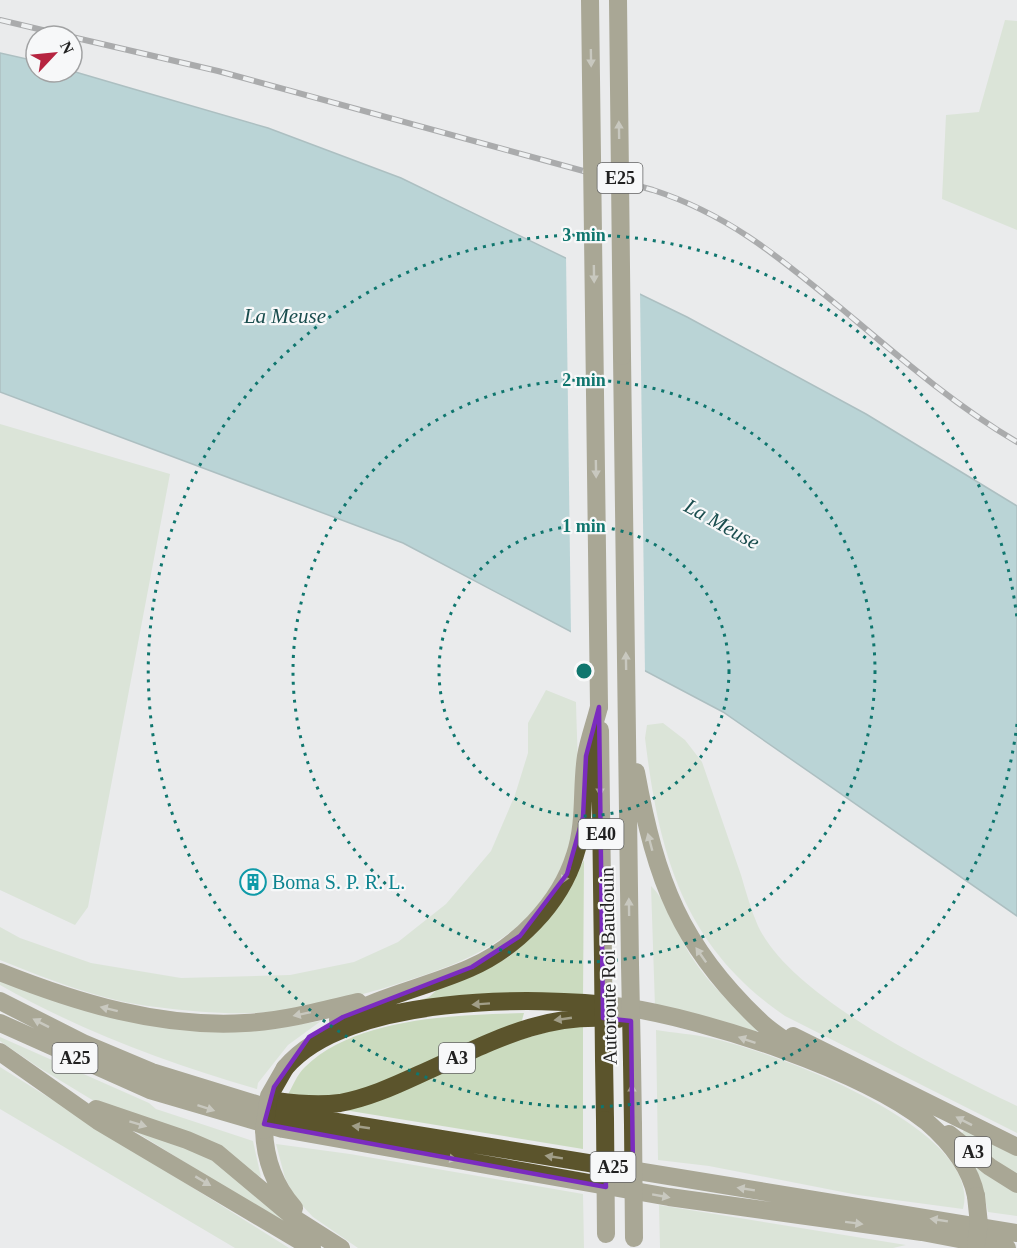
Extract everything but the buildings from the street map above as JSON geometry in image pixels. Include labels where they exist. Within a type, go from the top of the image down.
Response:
[{"type":"highway","name":"Autoroute Roi Baudouin","points":[[590,0],[606,1241]]},
{"type":"highway","name":"Autoroute Roi Baudouin","points":[[618,0],[634,1243]]},
{"type":"highway","name":"A3","points":[[338,1246],[304,1218],[286,1198],[271,1170],[266,1155],[264,1130],[267,1106],[274,1087],[309,1036],[343,1017],[400,993],[463,971],[496,953],[520,936],[557,893],[575,855],[580,835],[586,756],[599,707]]},
{"type":"highway","name":"A3","points":[[627,720],[650,841],[669,898],[684,928],[706,963],[764,1025],[822,1067]]},
{"type":"highway","name":"A3","points":[[0,972],[93,1005],[148,1017],[198,1023],[268,1021],[400,993]]},
{"type":"highway","name":"A3","points":[[739,999],[777,1027],[804,1042],[1017,1147]]},
{"type":"highway","name":"A25","points":[[0,1001],[83,1043],[211,1092],[288,1114],[1017,1233]]},
{"type":"highway","name":"A3","points":[[290,1062],[314,1043],[363,1022],[405,1012],[457,1005],[538,1001],[590,1004],[657,1013],[822,1067],[879,1093],[926,1122],[946,1131],[990,1167],[1017,1184]]},
{"type":"highway","name":"A3","points":[[211,1092],[296,1104],[338,1103],[381,1092],[525,1028],[550,1021],[599,1017],[704,1027]]},
{"type":"highway","name":"A25","points":[[0,1023],[150,1090],[283,1129],[669,1197],[922,1232],[1007,1248]]},
{"type":"highway","name":"A3","points":[[0,1052],[98,1121],[312,1248]]},
{"type":"highway","name":"A3","points":[[64,1095],[113,1117],[187,1140],[217,1153],[297,1220],[338,1246]]},
{"type":"highway","name":"A3","points":[[926,1122],[947,1141],[965,1165],[976,1196],[979,1224],[975,1247]]},
{"type":"highlighted area","points":[[599,707],[603,1018],[631,1021],[633,1170],[605,1166],[606,1187],[264,1124],[274,1087],[309,1037],[343,1017],[472,967],[520,936],[567,874],[583,817],[586,756]]},
{"type":"green space","points":[[1005,20],[1017,21],[1017,230],[942,199],[946,115],[979,112]]},
{"type":"green space","points":[[0,424],[170,474],[88,907],[75,925],[0,890]]},
{"type":"green space","points":[[546,690],[576,702],[578,786],[568,848],[561,868],[548,892],[531,913],[513,930],[470,957],[422,976],[354,996],[297,1009],[251,1013],[187,1010],[116,1000],[57,982],[0,960],[0,927],[20,938],[91,963],[181,978],[290,975],[354,962],[398,942],[446,904],[491,851],[515,795],[528,753],[528,723]]},
{"type":"green space","points":[[663,723],[685,740],[702,762],[755,920],[776,954],[803,980],[836,1006],[874,1031],[951,1074],[1017,1106],[1017,1133],[785,1016],[750,989],[722,959],[700,928],[682,894],[658,821],[645,738],[647,725]]},
{"type":"green space","points":[[584,860],[583,998],[400,1007],[429,997],[439,988],[476,975],[510,956],[534,935],[556,910]]},
{"type":"green space","points":[[651,886],[663,901],[700,969],[724,997],[760,1030],[753,1033],[655,1007]]},
{"type":"green space","points":[[0,979],[32,992],[282,1027],[321,1021],[288,1045],[258,1083],[257,1089],[157,1057],[93,1031],[0,985]]},
{"type":"green space","points":[[524,1013],[521,1024],[387,1083],[326,1100],[286,1098],[302,1070],[326,1050],[379,1028],[439,1018]]},
{"type":"green space","points":[[583,1022],[583,1149],[338,1109],[505,1044]]},
{"type":"green space","points":[[656,1030],[704,1037],[740,1046],[822,1076],[867,1098],[908,1123],[941,1150],[961,1179],[963,1209],[858,1195],[709,1166],[658,1160]]},
{"type":"green space","points":[[0,1037],[149,1103],[156,1109],[253,1141],[261,1177],[94,1101],[38,1067],[0,1041]]},
{"type":"green space","points":[[0,1067],[289,1248],[235,1248],[0,1109]]},
{"type":"green space","points":[[965,1129],[1017,1153],[1017,1178],[961,1134]]},
{"type":"green space","points":[[136,1132],[160,1138],[216,1161],[310,1240]]},
{"type":"green space","points":[[276,1144],[350,1154],[583,1194],[584,1248],[358,1248],[313,1217],[296,1199],[285,1178]]},
{"type":"green space","points":[[973,1161],[1017,1191],[1017,1216],[988,1212]]},
{"type":"green space","points":[[659,1205],[906,1245],[893,1248],[660,1248]]},
{"type":"water","name":"La Meuse","points":[[0,53],[24,58],[24,84],[84,84],[84,74],[268,128],[401,178],[687,317],[866,414],[1017,506],[1017,916],[723,712],[403,543],[0,392]]},
{"type":"pier","points":[[566,255],[640,291],[645,674],[571,635]]},
{"type":"railway","points":[[0,20],[24,26]]},
{"type":"railway","points":[[84,40],[218,71],[653,190],[681,200],[731,225],[754,240],[927,379],[971,412],[1017,442]]},
{"type":"place","name":"Boma S. P. R. L.","points":[[253,882]]}]
